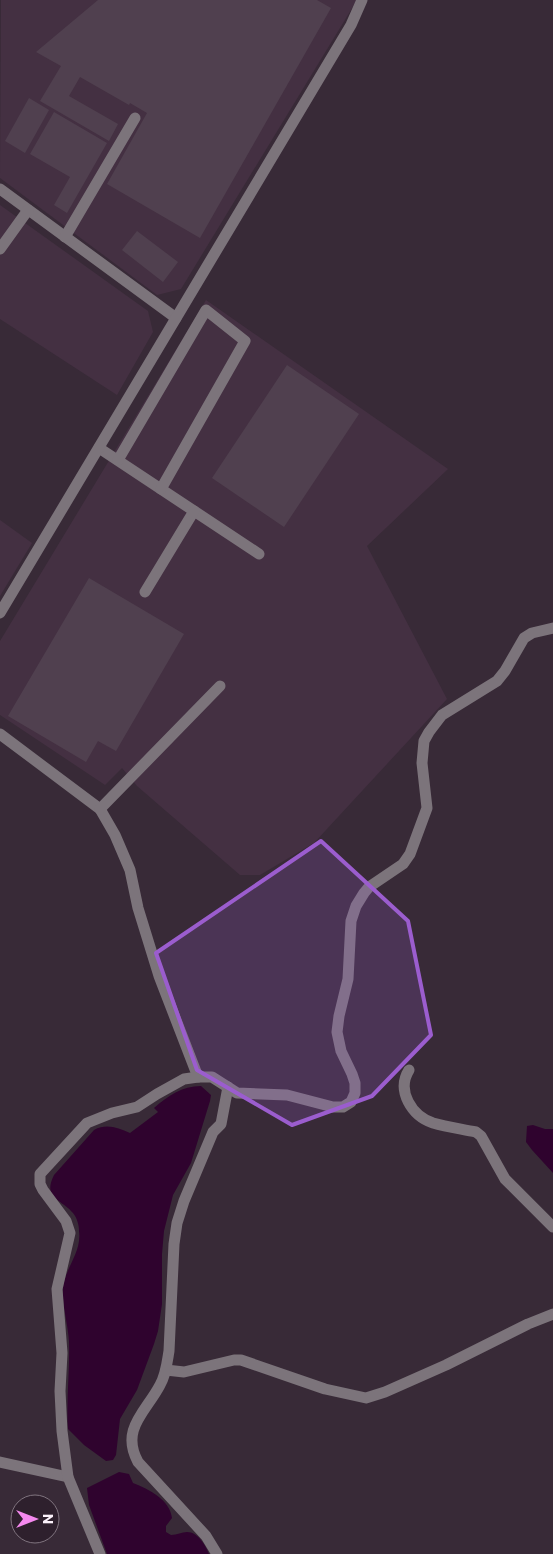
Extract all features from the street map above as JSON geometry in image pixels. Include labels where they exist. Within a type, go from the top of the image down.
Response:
[{"type":"street","points":[[0,613],[351,25],[362,0]]},
{"type":"street","points":[[65,237],[135,118]]},
{"type":"street","points":[[0,189],[176,318]]},
{"type":"street","points":[[0,249],[28,210]]},
{"type":"street","points":[[118,460],[206,310],[245,341],[161,489]]},
{"type":"street","points":[[99,448],[259,554]]},
{"type":"street","points":[[145,592],[194,511]]},
{"type":"street","points":[[100,1554],[68,1477],[62,1430],[60,1391],[62,1353],[57,1289],[70,1233],[66,1221],[43,1190],[40,1184],[40,1174],[87,1123],[112,1113],[137,1107],[184,1079],[212,1078],[237,1093],[287,1096],[333,1107],[343,1107],[351,1102],[355,1093],[355,1084],[341,1051],[337,1032],[348,979],[351,921],[356,906],[364,893],[403,864],[410,854],[427,808],[422,763],[424,741],[442,716],[497,682],[524,638],[532,633],[553,628]]},
{"type":"street","points":[[100,809],[220,686]]},
{"type":"street","points":[[0,734],[100,809],[126,858],[151,953],[198,1077]]},
{"type":"street","points":[[409,1070],[405,1079],[404,1089],[408,1102],[414,1109],[432,1123],[476,1132],[481,1136],[505,1179],[553,1227]]},
{"type":"street","points":[[218,1554],[206,1536],[138,1462],[132,1444],[136,1419],[160,1386],[166,1370],[169,1351],[174,1244],[177,1223],[214,1132],[221,1124],[228,1087]]},
{"type":"street","points":[[166,1370],[184,1372],[241,1360],[325,1389],[366,1398],[385,1392],[553,1314]]},
{"type":"street","points":[[0,1462],[68,1477]]},
{"type":"highlighted area","points":[[321,841],[408,921],[431,1035],[372,1096],[292,1125],[197,1070],[156,953],[222,906]]},
{"type":"shaded area","points":[[1,0],[357,0],[181,289],[157,295],[0,178]]},
{"type":"shaded area","points":[[0,205],[148,311],[153,332],[117,395],[0,319]]},
{"type":"shaded area","points":[[206,300],[448,469],[367,546],[447,699],[314,843],[260,875],[240,875],[137,786],[122,768],[105,785],[0,715],[0,641]]},
{"type":"shaded area","points":[[0,520],[32,543],[0,596]]},
{"type":"shaded area","points":[[201,1086],[211,1095],[210,1101],[191,1163],[173,1195],[164,1231],[162,1304],[158,1331],[137,1390],[120,1419],[116,1455],[113,1460],[106,1461],[84,1445],[68,1429],[69,1341],[63,1288],[78,1246],[79,1229],[77,1219],[73,1213],[52,1194],[50,1189],[51,1183],[54,1175],[94,1130],[108,1127],[130,1133],[158,1112],[154,1108],[170,1096],[181,1090]]},
{"type":"shaded area","points":[[533,1125],[545,1129],[553,1129],[553,1173],[526,1142],[527,1126]]},
{"type":"shaded area","points":[[119,1472],[129,1474],[133,1483],[146,1488],[158,1496],[167,1506],[172,1518],[166,1526],[166,1532],[171,1535],[187,1532],[195,1534],[204,1544],[209,1554],[107,1554],[89,1505],[87,1488]]},
{"type":"building","points":[[98,0],[317,0],[331,8],[200,238],[107,184],[147,113],[80,77],[69,96],[118,124],[109,141],[40,101],[61,66],[36,52]]},
{"type":"building","points":[[29,98],[49,110],[25,153],[5,141]]},
{"type":"building","points":[[54,112],[107,143],[67,213],[54,205],[70,177],[30,154]]},
{"type":"building","points":[[137,231],[178,262],[163,282],[122,250]]},
{"type":"building","points":[[287,365],[359,414],[284,527],[212,478]]},
{"type":"building","points":[[89,578],[184,634],[116,751],[98,741],[86,762],[8,716]]}]
